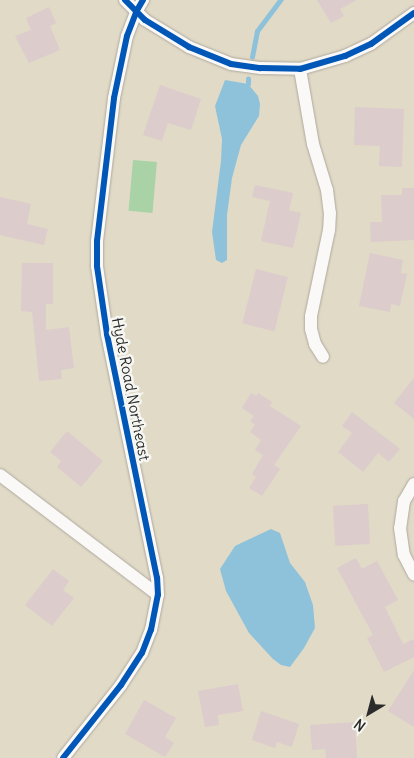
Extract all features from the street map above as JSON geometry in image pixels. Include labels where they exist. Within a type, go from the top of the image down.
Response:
[{"type":"street","points":[[125,0],[136,12],[165,33],[212,58],[248,67],[300,69],[346,56],[395,30],[414,13]]},
{"type":"street","name":"Hyde Road Northeast","points":[[63,758],[121,685],[142,652],[151,630],[158,595],[106,334],[97,266],[98,231],[114,98],[127,36],[136,12],[143,0]]},
{"type":"street","points":[[300,69],[313,144],[327,190],[330,213],[329,230],[311,316],[315,344],[322,357]]},
{"type":"street","points":[[0,475],[158,595]]},
{"type":"street","points":[[414,484],[404,501],[400,528],[404,555],[414,575]]},
{"type":"green space","points":[[133,160],[157,162],[152,213],[129,211]]},
{"type":"water","points":[[225,80],[248,84],[258,96],[260,104],[259,116],[241,145],[232,178],[227,215],[227,260],[222,263],[216,260],[212,232],[222,139],[215,106]]},
{"type":"water","points":[[271,529],[280,533],[290,563],[305,582],[313,605],[315,628],[304,648],[290,667],[281,665],[273,659],[249,633],[226,591],[220,569],[235,546]]},
{"type":"building","points":[[317,0],[357,0],[340,9],[344,16],[331,23]]},
{"type":"building","points":[[49,7],[56,23],[50,26],[60,50],[29,63],[15,36],[31,30],[26,18]]},
{"type":"building","points":[[160,85],[201,99],[191,130],[168,123],[162,141],[143,135]]},
{"type":"building","points":[[355,107],[404,109],[402,167],[379,166],[380,146],[354,145]]},
{"type":"building","points":[[255,185],[293,193],[289,210],[301,213],[293,248],[261,241],[270,201],[252,197]]},
{"type":"building","points":[[402,188],[414,188],[414,240],[371,242],[370,222],[382,222],[381,195],[402,195]]},
{"type":"building","points":[[0,197],[31,204],[27,224],[48,229],[44,245],[0,235]]},
{"type":"building","points":[[370,253],[403,260],[401,273],[407,274],[400,306],[391,304],[390,312],[359,306]]},
{"type":"building","points":[[22,263],[53,263],[53,304],[46,304],[46,330],[69,327],[74,368],[61,370],[62,379],[39,381],[32,312],[21,311]]},
{"type":"building","points":[[256,269],[288,277],[274,331],[242,323]]},
{"type":"building","points":[[414,378],[414,419],[394,403]]},
{"type":"building","points":[[251,393],[256,396],[258,393],[272,402],[270,406],[301,426],[274,465],[280,469],[262,496],[249,488],[256,477],[252,474],[263,455],[255,450],[261,440],[250,432],[255,425],[250,421],[254,416],[242,408]]},
{"type":"building","points":[[352,412],[400,449],[389,462],[378,453],[363,472],[338,452],[352,433],[342,426]]},
{"type":"building","points":[[67,431],[103,461],[81,487],[57,467],[61,461],[50,452]]},
{"type":"building","points":[[368,504],[370,544],[335,546],[333,506]]},
{"type":"building","points":[[356,558],[362,569],[377,561],[398,600],[385,607],[403,644],[414,639],[414,657],[384,672],[367,638],[373,635],[337,568]]},
{"type":"building","points":[[53,569],[69,581],[63,590],[74,598],[52,626],[25,605]]},
{"type":"building","points":[[414,670],[414,727],[388,711]]},
{"type":"building","points":[[238,684],[243,711],[218,715],[219,725],[205,727],[198,691]]},
{"type":"building","points":[[144,700],[176,718],[165,737],[174,743],[165,757],[125,734]]},
{"type":"building","points":[[261,711],[299,724],[292,747],[277,742],[275,748],[252,740]]},
{"type":"building","points":[[355,722],[357,758],[326,758],[325,749],[312,750],[310,725]]},
{"type":"waterway","points":[[252,57],[257,31],[280,0]]},
{"type":"waterway","points":[[248,79],[248,84]]},
{"type":"cycle path","points":[[125,0],[145,20],[189,47],[231,64],[261,68],[300,69],[345,56],[371,44],[414,13]]},
{"type":"cycle path","points":[[63,758],[121,685],[142,653],[151,630],[158,595],[157,578],[107,334],[97,266],[97,241],[114,98],[127,36],[136,12],[143,0]]}]
